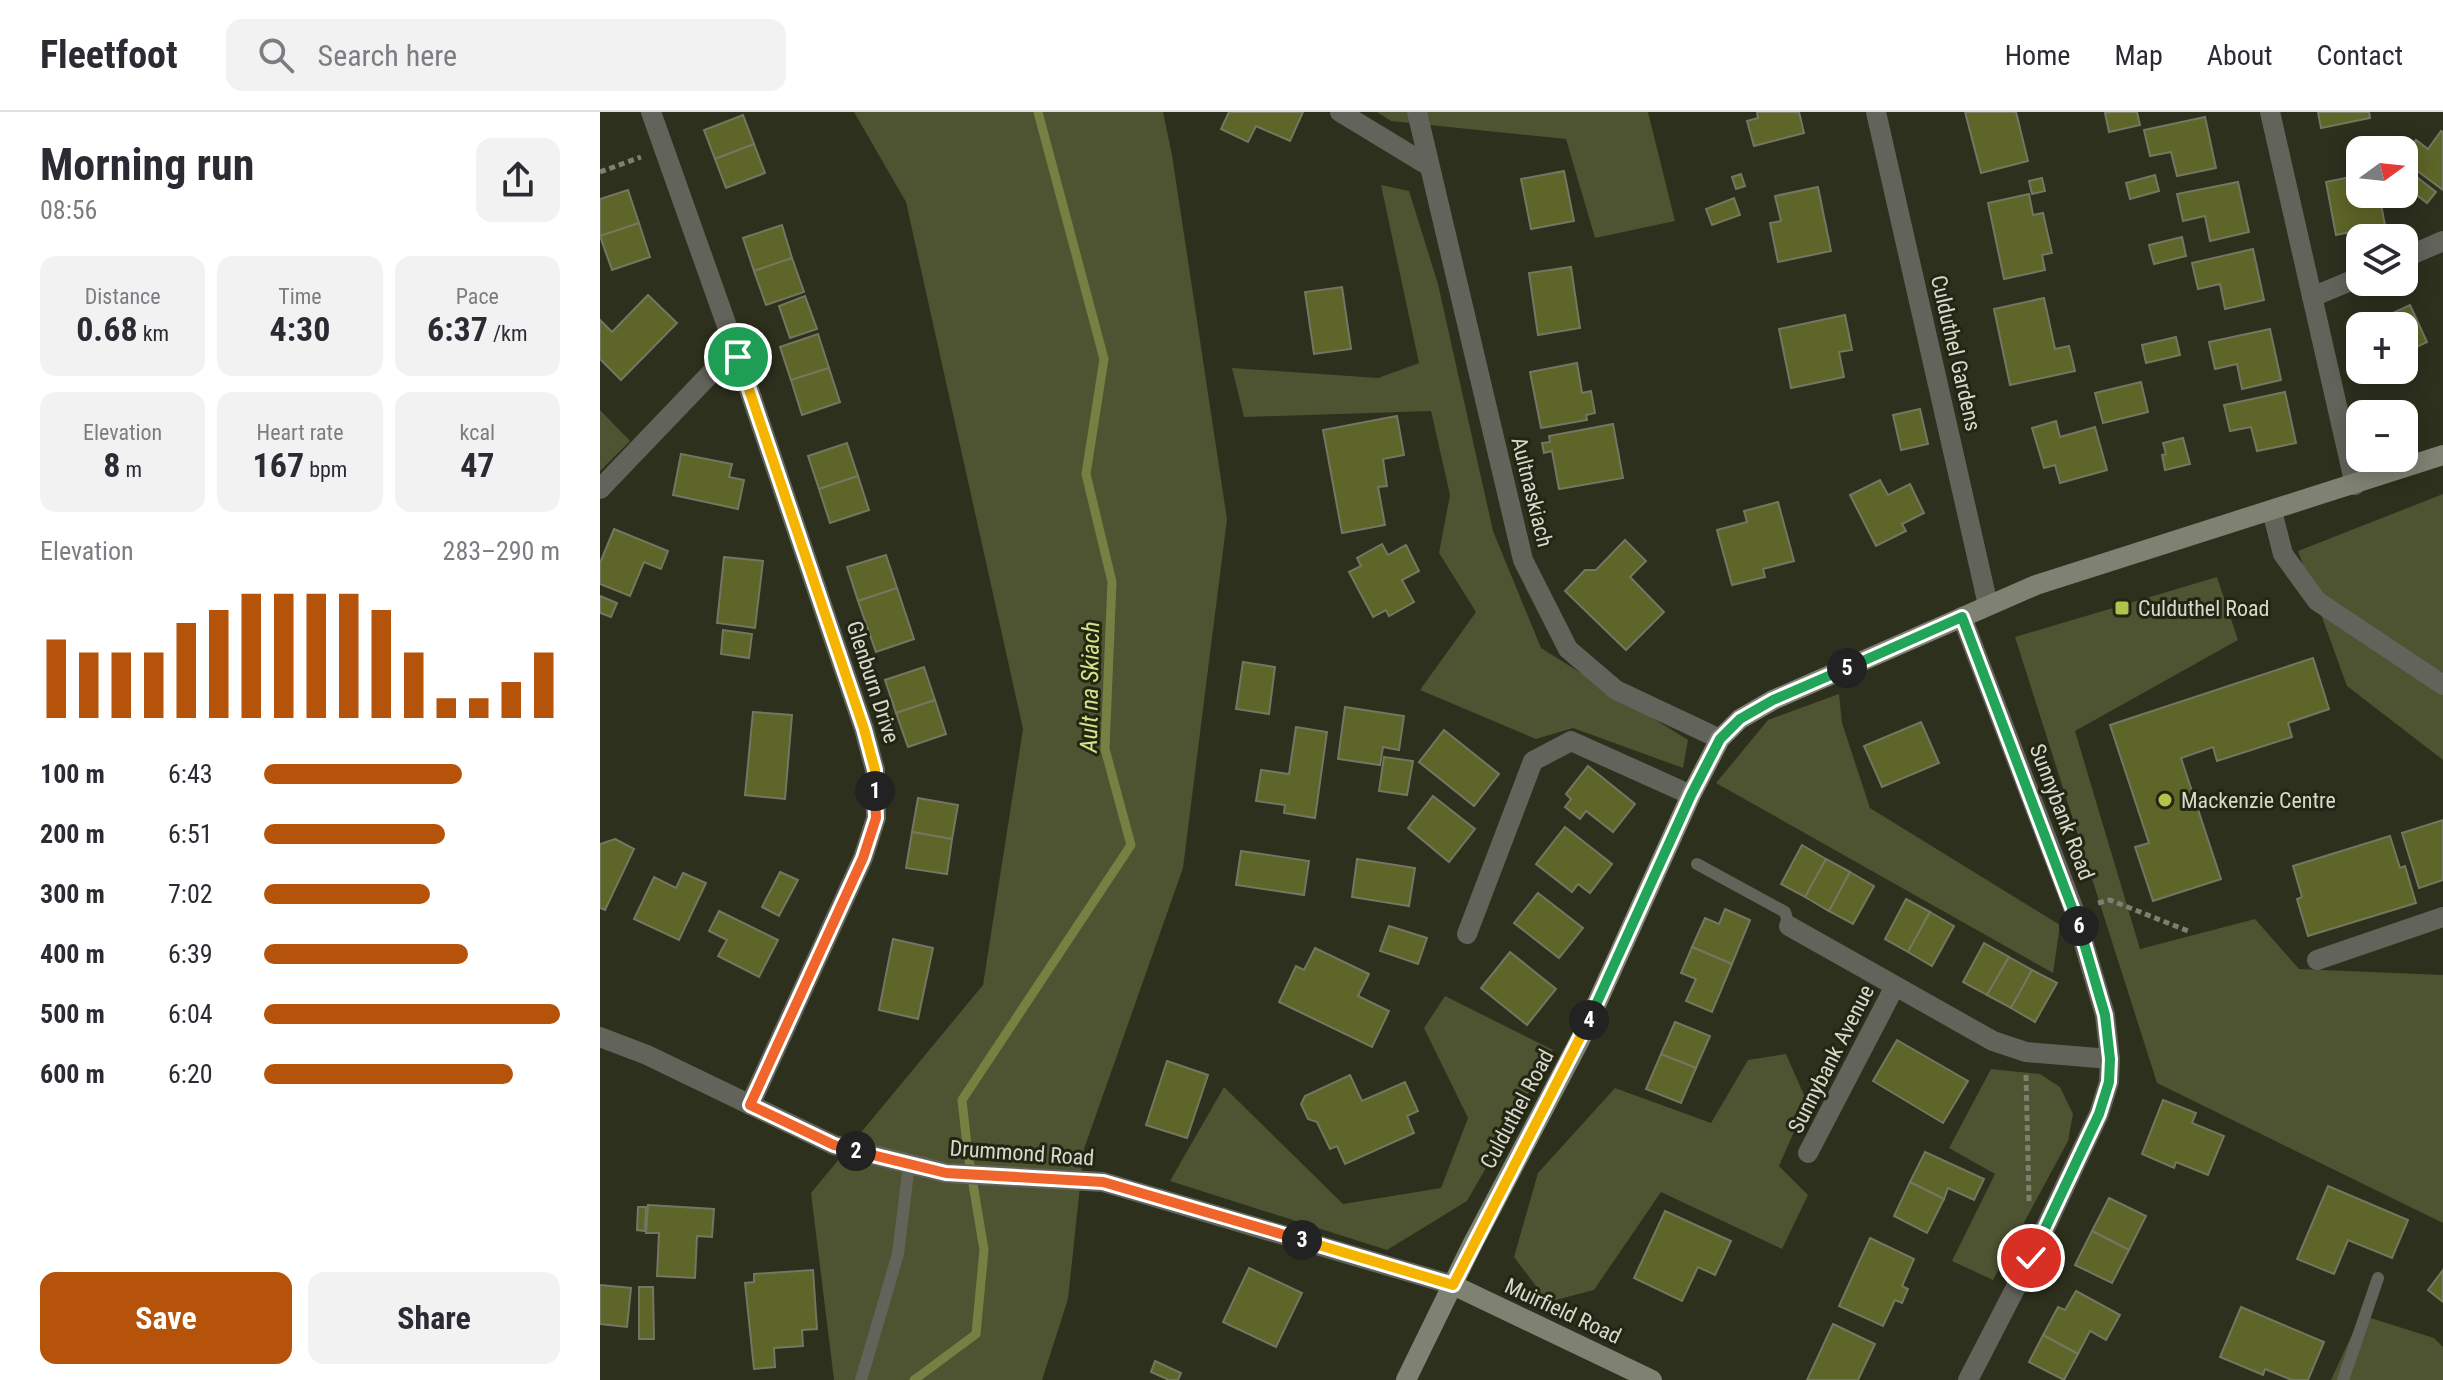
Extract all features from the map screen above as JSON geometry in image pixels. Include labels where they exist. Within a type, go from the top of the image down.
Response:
[{"type":"main road","name":"Culduthel Road","points":[[1406,1380],[1581,1038],[1691,795],[1720,739],[1740,719],[1773,700],[2036,585],[2443,455]]},
{"type":"main road","name":"Muirfield Road","points":[[1453,1285],[1652,1380]]},
{"type":"street","name":"Glenburn Drive","points":[[651,112],[823,602],[875,770],[876,818],[863,858],[750,1105]]},
{"type":"street","points":[[1340,112],[1429,166]]},
{"type":"street","name":"Aultnaskiach","points":[[1417,112],[1523,560],[1568,649],[1616,690],[1720,739]]},
{"type":"street","name":"Culduthel Gardens","points":[[1876,112],[1988,605]]},
{"type":"street","points":[[2270,112],[2355,485]]},
{"type":"street","points":[[2418,252],[2443,241]]},
{"type":"street","points":[[2312,297],[2346,283]]},
{"type":"street","points":[[600,489],[713,371],[738,357]]},
{"type":"street","points":[[2272,511],[2283,554],[2317,601],[2443,685]]},
{"type":"street","name":"Sunnybank Road","points":[[1962,617],[2074,910],[2105,1015],[2110,1059],[2109,1082],[2099,1114],[2031,1258],[1968,1380]]},
{"type":"street","points":[[1467,934],[1533,761],[1571,741],[1691,795]]},
{"type":"street","points":[[2317,960],[2443,917]]},
{"type":"street","name":"Sunnybank Avenue","points":[[1789,926],[1993,1041],[2026,1052],[2110,1059]]},
{"type":"street","name":"Sunnybank Avenue","points":[[1808,1153],[1895,986]]},
{"type":"street","name":"Drummond Road","points":[[600,1037],[647,1055],[834,1145],[946,1173],[1103,1182],[1453,1285]]},
{"type":"lane","points":[[1697,864],[1785,912],[1789,926]]},
{"type":"lane","points":[[861,1380],[898,1254],[909,1164]]},
{"type":"lane","points":[[2343,1380],[2378,1278]]},
{"type":"path","points":[[600,172],[664,149]]},
{"type":"path","points":[[2074,910],[2110,900],[2188,931]]},
{"type":"path","points":[[2026,1052],[2029,1211]]},
{"type":"green space","points":[[854,112],[1163,112],[1227,519],[1183,868],[1084,1149],[1068,1299],[1042,1380],[834,1380],[811,1193],[983,985],[1023,729],[906,202]]},
{"type":"green space","points":[[1377,112],[1648,112],[1675,221],[1595,238],[1566,139],[1391,121]]},
{"type":"green space","points":[[1381,185],[1409,191],[1438,284],[1493,531],[1541,648],[1688,740],[1683,768],[1573,728],[1536,739],[1420,690],[1476,612],[1439,553],[1450,495],[1431,411],[1244,417],[1232,368],[1378,378],[1419,363]]},
{"type":"green space","points":[[600,410],[630,441],[600,471]]},
{"type":"green space","points":[[2443,494],[2443,760],[2347,686],[2298,551]]},
{"type":"green space","points":[[2217,577],[2238,640],[2075,731],[2140,949],[2255,919],[2299,969],[2443,975],[2443,1223],[2157,1083],[2015,637]]},
{"type":"green space","points":[[1839,694],[1842,723],[1870,808],[2060,925],[2053,973],[1716,783],[1768,720]]},
{"type":"green space","points":[[1445,996],[1553,1050],[1467,1201],[1387,1250],[1170,1181],[1224,1087],[1343,1204],[1441,1188],[1468,1118],[1424,1028]]},
{"type":"green space","points":[[1786,1054],[1807,1102],[1779,1166],[1808,1195],[1782,1249],[1661,1192],[1594,1290],[1548,1302],[1514,1257],[1538,1173],[1615,1088],[1711,1123],[1748,1060]]},
{"type":"green space","points":[[1991,1069],[2040,1074],[2060,1087],[2073,1114],[2068,1141],[1993,1280],[1952,1261],[1995,1174],[1949,1148]]},
{"type":"green space","points":[[2361,1315],[2434,1338],[2443,1347],[2443,1380],[2331,1380]]},
{"type":"building","points":[[1229,112],[1303,112],[1290,141],[1256,126],[1248,142],[1221,129]]},
{"type":"building","points":[[1757,112],[1799,112],[1804,133],[1754,146],[1747,121],[1758,118]]},
{"type":"building","points":[[1965,112],[2016,112],[2028,161],[1981,173]]},
{"type":"building","points":[[2137,112],[2140,125],[2109,132],[2105,113]]},
{"type":"building","points":[[2318,112],[2369,112],[2370,118],[2321,128]]},
{"type":"building","points":[[743,115],[754,144],[715,159],[704,130]]},
{"type":"building","points":[[2205,117],[2216,168],[2177,176],[2171,152],[2150,156],[2144,130]]},
{"type":"building","points":[[2443,132],[2443,190],[2418,171],[2418,142],[2428,149]]},
{"type":"building","points":[[754,144],[765,173],[726,188],[715,159]]},
{"type":"building","points":[[1564,171],[1574,221],[1531,229],[1521,179]]},
{"type":"building","points":[[1741,174],[1745,186],[1736,189],[1732,177]]},
{"type":"building","points":[[2155,175],[2159,191],[2130,199],[2126,183]]},
{"type":"building","points":[[2042,178],[2045,191],[2032,194],[2029,181]]},
{"type":"building","points":[[2346,178],[2346,208],[2382,208],[2385,224],[2346,224],[2346,233],[2336,235],[2326,182]]},
{"type":"building","points":[[2418,178],[2436,192],[2427,203],[2418,196]]},
{"type":"building","points":[[2238,182],[2249,232],[2210,241],[2205,216],[2183,221],[2177,194]]},
{"type":"building","points":[[1818,187],[1831,251],[1778,262],[1770,223],[1781,221],[1775,196]]},
{"type":"building","points":[[628,190],[639,223],[600,236],[600,199]]},
{"type":"building","points":[[2029,194],[2033,215],[2043,213],[2052,253],[2042,255],[2045,270],[2004,279],[1988,203]]},
{"type":"building","points":[[1734,198],[1740,215],[1712,225],[1706,209]]},
{"type":"building","points":[[639,223],[650,257],[612,270],[600,236]]},
{"type":"building","points":[[782,225],[792,258],[754,271],[743,238]]},
{"type":"building","points":[[2182,237],[2186,256],[2154,264],[2149,245]]},
{"type":"building","points":[[2253,249],[2264,300],[2225,309],[2220,284],[2198,289],[2192,263]]},
{"type":"building","points":[[792,258],[804,292],[766,305],[754,271]]},
{"type":"building","points":[[1571,267],[1580,328],[1538,335],[1529,273]]},
{"type":"building","points":[[1342,287],[1351,349],[1314,354],[1305,292]]},
{"type":"building","points":[[648,295],[677,323],[621,380],[600,359],[600,320],[612,332]]},
{"type":"building","points":[[805,296],[817,329],[790,338],[779,306]]},
{"type":"building","points":[[2044,298],[2055,349],[2069,346],[2075,371],[2010,385],[1994,309]]},
{"type":"building","points":[[2410,305],[2413,312],[2395,312]]},
{"type":"building","points":[[1845,315],[1852,350],[1839,352],[1844,377],[1791,388],[1779,329]]},
{"type":"building","points":[[2418,322],[2427,342],[2418,346]]},
{"type":"building","points":[[2270,329],[2281,380],[2242,389],[2237,364],[2215,369],[2209,342]]},
{"type":"building","points":[[818,334],[829,368],[791,380],[780,347]]},
{"type":"building","points":[[2176,337],[2180,355],[2146,363],[2142,345]]},
{"type":"building","points":[[1577,363],[1582,393],[1591,391],[1595,413],[1586,415],[1587,420],[1541,428],[1530,372]]},
{"type":"building","points":[[829,368],[840,402],[802,415],[791,380]]},
{"type":"building","points":[[2141,382],[2148,412],[2103,423],[2095,393]]},
{"type":"building","points":[[2285,392],[2296,443],[2257,451],[2251,427],[2230,431],[2224,405]]},
{"type":"building","points":[[1920,409],[1928,444],[1901,450],[1893,415]]},
{"type":"building","points":[[1397,416],[1404,455],[1383,459],[1387,486],[1378,487],[1385,525],[1342,533],[1323,430]]},
{"type":"building","points":[[2056,421],[2060,437],[2095,427],[2107,470],[2060,483],[2055,465],[2044,468],[2032,428]]},
{"type":"building","points":[[1613,424],[1623,478],[1559,489],[1552,451],[1544,453],[1542,443],[1550,442],[1549,436]]},
{"type":"building","points":[[2183,438],[2190,464],[2165,470],[2163,443]]},
{"type":"building","points":[[847,443],[858,476],[819,489],[808,456]]},
{"type":"building","points":[[681,454],[732,464],[729,477],[744,480],[738,509],[673,495]]},
{"type":"building","points":[[858,476],[869,510],[830,523],[819,489]]},
{"type":"building","points":[[1880,480],[1888,495],[1910,484],[1924,513],[1902,524],[1906,531],[1876,546],[1850,495]]},
{"type":"building","points":[[1778,502],[1794,561],[1763,569],[1765,577],[1732,585],[1717,530],[1747,522],[1744,511]]},
{"type":"building","points":[[614,529],[668,551],[661,569],[644,562],[630,596],[600,584],[600,563]]},
{"type":"building","points":[[1625,540],[1646,561],[1630,577],[1664,612],[1626,650],[1565,591],[1585,570],[1596,570]]},
{"type":"building","points":[[1382,544],[1388,555],[1406,545],[1419,571],[1402,580],[1414,602],[1389,616],[1386,610],[1373,617],[1349,572],[1361,566],[1357,558]]},
{"type":"building","points":[[886,555],[897,588],[858,601],[847,567]]},
{"type":"building","points":[[724,557],[763,561],[755,628],[717,623]]},
{"type":"building","points":[[897,588],[914,639],[876,652],[858,601]]},
{"type":"building","points":[[600,596],[617,603],[611,617],[600,613]]},
{"type":"building","points":[[723,630],[752,634],[749,658],[721,654]]},
{"type":"building","name":"Mackenzie Centre","points":[[2313,658],[2329,709],[2288,723],[2292,737],[2217,761],[2213,747],[2181,758],[2221,879],[2153,901],[2135,847],[2149,843],[2110,725]]},
{"type":"building","points":[[1243,662],[1275,667],[1269,714],[1236,709]]},
{"type":"building","points":[[924,667],[935,700],[896,713],[885,680]]},
{"type":"building","points":[[935,700],[946,734],[908,747],[896,713]]},
{"type":"building","points":[[1345,707],[1404,716],[1399,750],[1383,747],[1380,765],[1338,759]]},
{"type":"building","points":[[753,712],[792,715],[785,799],[745,795]]},
{"type":"building","points":[[1921,722],[1939,763],[1882,787],[1864,746]]},
{"type":"building","points":[[1296,727],[1327,732],[1315,818],[1284,813],[1285,805],[1256,801],[1261,770],[1289,774]]},
{"type":"building","points":[[1444,730],[1499,774],[1474,806],[1419,762]]},
{"type":"building","points":[[1384,757],[1413,761],[1407,795],[1379,791]]},
{"type":"building","points":[[1588,766],[1635,804],[1613,832],[1586,811],[1580,819],[1565,807],[1571,799],[1566,794]]},
{"type":"building","points":[[1433,796],[1475,829],[1449,862],[1408,828]]},
{"type":"building","points":[[918,798],[958,805],[952,839],[912,832]]},
{"type":"building","points":[[2443,820],[2443,880],[2419,888],[2402,833]]},
{"type":"building","points":[[1565,827],[1612,864],[1590,893],[1578,884],[1572,892],[1536,864]]},
{"type":"building","points":[[912,832],[952,839],[947,874],[906,868]]},
{"type":"building","points":[[2390,836],[2400,868],[2405,866],[2416,903],[2308,936],[2297,899],[2302,897],[2293,866]]},
{"type":"building","points":[[615,839],[634,849],[605,910],[600,908],[600,844]]},
{"type":"building","points":[[1802,845],[1826,859],[1805,897],[1781,884]]},
{"type":"building","points":[[1241,851],[1309,861],[1304,895],[1236,885]]},
{"type":"building","points":[[1357,859],[1415,868],[1409,906],[1352,897]]},
{"type":"building","points":[[1826,859],[1850,872],[1829,911],[1805,897]]},
{"type":"building","points":[[780,872],[798,880],[779,916],[762,907]]},
{"type":"building","points":[[1850,872],[1874,886],[1853,924],[1829,911]]},
{"type":"building","points":[[683,873],[706,883],[679,940],[634,919],[654,877],[676,888]]},
{"type":"building","points":[[1538,893],[1583,928],[1559,958],[1514,923]]},
{"type":"building","points":[[1906,899],[1930,912],[1908,952],[1885,939]]},
{"type":"building","points":[[1725,909],[1750,920],[1732,964],[1692,947],[1705,918],[1719,924]]},
{"type":"building","points":[[719,911],[778,940],[759,977],[718,956],[727,940],[709,931]]},
{"type":"building","points":[[1930,912],[1954,926],[1932,966],[1908,952]]},
{"type":"building","points":[[1389,926],[1427,938],[1418,964],[1380,951]]},
{"type":"building","points":[[893,939],[933,948],[918,1019],[879,1010]]},
{"type":"building","points":[[1984,943],[2009,957],[1987,995],[1963,982]]},
{"type":"building","points":[[1692,947],[1732,964],[1712,1012],[1686,1001],[1696,979],[1681,973]]},
{"type":"building","points":[[1315,948],[1369,974],[1358,996],[1389,1011],[1372,1047],[1279,1002],[1296,966],[1304,970]]},
{"type":"building","points":[[1510,952],[1556,989],[1527,1025],[1481,988]]},
{"type":"building","points":[[2009,957],[2032,970],[2011,1008],[1987,995]]},
{"type":"building","points":[[2032,970],[2057,983],[2035,1022],[2011,1008]]},
{"type":"building","points":[[1675,1022],[1710,1036],[1696,1068],[1661,1054]]},
{"type":"building","points":[[1897,1040],[1968,1081],[1943,1123],[1873,1081]]},
{"type":"building","points":[[1661,1054],[1696,1068],[1681,1103],[1646,1089]]},
{"type":"building","points":[[1167,1061],[1208,1075],[1187,1138],[1146,1125]]},
{"type":"building","points":[[1350,1075],[1362,1101],[1405,1082],[1418,1111],[1407,1116],[1414,1133],[1345,1164],[1337,1146],[1330,1149],[1317,1122],[1308,1119],[1301,1104],[1305,1096]]},
{"type":"building","points":[[2163,1100],[2196,1113],[2192,1123],[2224,1136],[2208,1175],[2176,1162],[2174,1168],[2142,1154]]},
{"type":"building","points":[[1925,1152],[1984,1179],[1974,1200],[1948,1188],[1944,1199],[1910,1182]]},
{"type":"building","points":[[1910,1182],[1944,1199],[1927,1233],[1894,1216]]},
{"type":"building","points":[[2328,1186],[2408,1220],[2392,1258],[2348,1240],[2334,1274],[2297,1259]]},
{"type":"building","points":[[2109,1198],[2146,1216],[2129,1250],[2092,1231]]},
{"type":"building","points":[[648,1205],[714,1209],[712,1237],[697,1236],[695,1278],[657,1276],[659,1233],[646,1233]]},
{"type":"building","points":[[638,1207],[646,1207],[645,1231],[637,1230]]},
{"type":"building","points":[[1665,1211],[1731,1241],[1715,1275],[1698,1267],[1682,1301],[1634,1278]]},
{"type":"building","points":[[2092,1231],[2129,1250],[2112,1283],[2075,1265]]},
{"type":"building","points":[[1870,1238],[1914,1259],[1902,1286],[1908,1289],[1902,1303],[1895,1300],[1883,1326],[1839,1306]]},
{"type":"building","points":[[1249,1268],[1302,1293],[1276,1347],[1223,1322]]},
{"type":"building","points":[[813,1270],[817,1329],[802,1330],[803,1346],[774,1348],[775,1367],[754,1369],[745,1283],[754,1282],[754,1274]]},
{"type":"building","points":[[2443,1270],[2443,1302],[2428,1290]]},
{"type":"building","points":[[600,1285],[631,1288],[627,1327],[600,1324]]},
{"type":"building","points":[[639,1287],[653,1287],[654,1339],[639,1339]]},
{"type":"building","points":[[2076,1291],[2120,1315],[2106,1340],[2090,1331],[2078,1354],[2043,1335],[2058,1307],[2065,1310]]},
{"type":"building","points":[[2241,1307],[2324,1342],[2308,1380],[2292,1380],[2265,1369],[2263,1375],[2220,1357]]},
{"type":"building","points":[[1833,1324],[1875,1344],[1858,1380],[1807,1380]]},
{"type":"building","points":[[2043,1335],[2078,1354],[2064,1380],[2029,1362]]},
{"type":"building","points":[[1155,1361],[1181,1373],[1178,1380],[1169,1380],[1151,1372]]},
{"type":"waterway","name":"Ault na Skiach","points":[[914,1380],[976,1334],[984,1250],[962,1100],[1131,845],[1105,749],[1112,582],[1086,474],[1104,359],[1038,112]]},
{"type":"place","name":"Culduthel Road","points":[[2122,608]]},
{"type":"place","name":"Mackenzie Centre","points":[[2165,800]]},
{"type":"route","points":[[738,357],[864,729],[875,770],[876,818],[863,858],[750,1105],[834,1145],[946,1173],[1103,1182],[1453,1285],[1581,1038],[1691,795],[1720,739],[1740,719],[1773,700],[1962,617],[2074,910],[2105,1015],[2110,1059],[2109,1082],[2099,1114],[2031,1258]]}]
